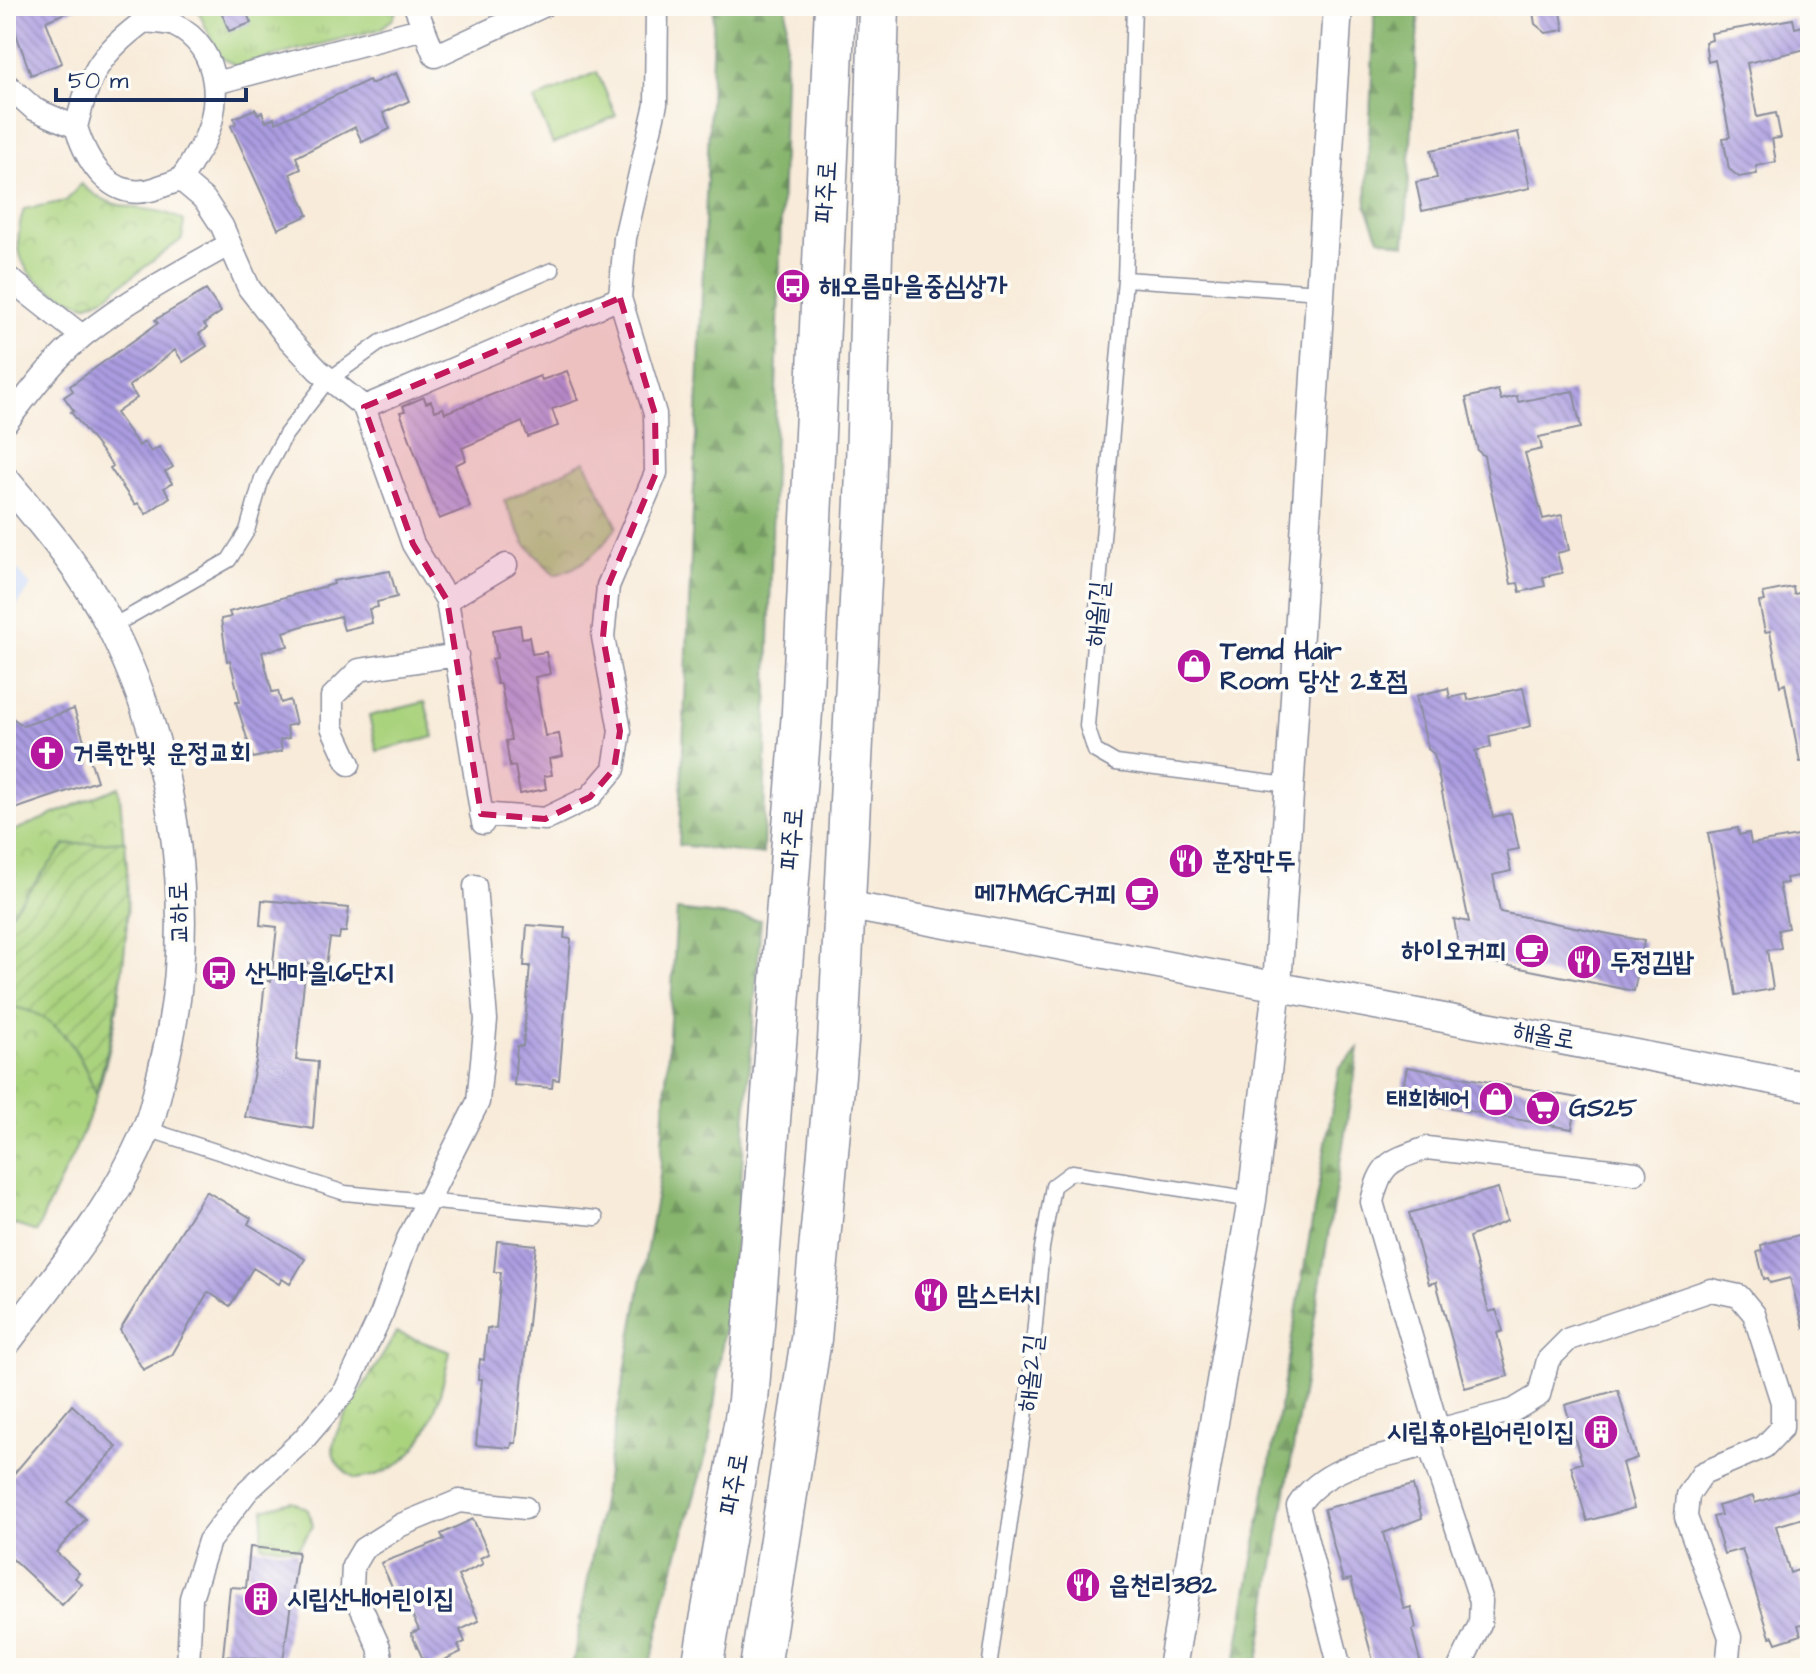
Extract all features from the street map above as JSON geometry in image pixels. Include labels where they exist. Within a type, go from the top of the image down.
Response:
[{"type":"main road","name":"파주로","points":[[702,1668],[748,1401],[802,712],[835,6]]},
{"type":"main road","name":"파주로","points":[[760,1668],[811,1339],[838,1042],[864,516],[879,6]]},
{"type":"main road","points":[[678,1668],[693,1603],[728,1516]]},
{"type":"street","points":[[415,6],[435,56],[543,6]]},
{"type":"street","points":[[180,179],[205,200],[230,244],[249,288],[287,337],[364,407],[413,544],[447,600],[482,818],[545,819],[590,797],[614,769],[620,731],[603,637],[608,586],[656,473],[655,414],[620,298],[625,238],[656,104],[657,6]]},
{"type":"street","points":[[1172,1668],[1252,1200],[1277,987],[1338,6]]},
{"type":"street","points":[[144,21],[173,25],[199,44],[215,83],[214,115],[202,145],[180,179],[144,193],[111,184],[85,157],[76,127],[87,84],[109,47],[144,21]]},
{"type":"street","points":[[215,83],[424,28]]},
{"type":"street","points":[[6,84],[34,109],[76,127]]},
{"type":"street","points":[[6,423],[43,375],[82,336],[147,291],[230,244]]},
{"type":"street","points":[[6,276],[82,336]]},
{"type":"street","points":[[364,407],[620,298]]},
{"type":"street","name":"교하로","points":[[6,481],[46,528],[111,627],[131,671],[165,778],[174,824],[183,932],[174,1026],[147,1129],[85,1238],[6,1343]]},
{"type":"street","points":[[447,600],[506,565]]},
{"type":"street","points":[[349,764],[332,727],[332,697],[359,670],[457,655]]},
{"type":"street","points":[[188,1668],[191,1598],[209,1541],[248,1490],[303,1440],[345,1391],[382,1313],[408,1239],[478,1102],[486,1020],[475,886]]},
{"type":"street","name":"해올로","points":[[845,905],[1664,1056],[1810,1087]]},
{"type":"street","points":[[1459,1668],[1480,1624],[1481,1601],[1372,1202],[1378,1174],[1397,1159],[1427,1148],[1635,1173]]},
{"type":"street","points":[[1340,1668],[1298,1506],[1310,1487],[1331,1473],[1514,1410],[1539,1395],[1548,1360],[1569,1339],[1711,1290],[1739,1296],[1754,1314],[1782,1402],[1782,1428],[1764,1447],[1703,1473],[1688,1495],[1686,1517],[1730,1637],[1727,1668]]},
{"type":"street","points":[[383,1668],[379,1647],[352,1587],[353,1566],[363,1549],[401,1525],[459,1501],[525,1508]]},
{"type":"lane","name":"해올1길","points":[[1134,6],[1125,279],[1087,726],[1095,751],[1116,763],[1289,785]]},
{"type":"lane","points":[[111,627],[229,560],[247,531],[262,478],[286,434],[330,379],[392,336],[552,270]]},
{"type":"lane","points":[[1125,279],[1321,292]]},
{"type":"lane","points":[[147,1129],[345,1193],[596,1218]]},
{"type":"lane","name":"해올2길","points":[[989,1668],[1029,1390],[1042,1248],[1053,1186],[1072,1172],[1252,1200]]},
{"type":"highlighted area","points":[[620,298],[655,414],[656,473],[608,586],[603,637],[620,731],[614,769],[590,797],[545,819],[481,814],[447,600],[413,544],[364,407]]},
{"type":"shaded area","points":[[6,555],[31,586],[6,621]]},
{"type":"green space","points":[[196,6],[398,6],[393,19],[380,29],[236,66],[219,56]]},
{"type":"green space","points":[[714,6],[787,6],[763,855],[679,845]]},
{"type":"green space","points":[[1375,6],[1419,6],[1405,245],[1379,238],[1366,206]]},
{"type":"green space","points":[[597,72],[616,116],[553,144],[534,100]]},
{"type":"green space","points":[[81,184],[108,202],[158,211],[184,221],[182,239],[105,297],[86,305],[39,282],[22,260],[18,246],[24,209],[66,201]]},
{"type":"green space","points":[[585,461],[617,526],[591,556],[555,575],[525,544],[504,501]]},
{"type":"green space","points":[[425,702],[434,737],[377,751],[369,716]]},
{"type":"green space","points":[[119,787],[125,909],[124,950],[114,1030],[86,1125],[37,1232],[6,1222],[6,834]]},
{"type":"green space","points":[[125,841],[126,937],[112,1032],[96,1094],[74,1048],[53,1024],[24,1009],[6,1006],[6,919],[65,845]]},
{"type":"green space","points":[[677,910],[761,920],[737,1232],[709,1445],[665,1599],[650,1668],[572,1668],[660,1176]]},
{"type":"green space","points":[[1359,1048],[1257,1668],[1234,1668],[1339,1068]]},
{"type":"green space","points":[[396,1332],[450,1352],[440,1395],[424,1435],[398,1465],[379,1474],[355,1479],[335,1459],[335,1438]]},
{"type":"green space","points":[[292,1501],[308,1510],[313,1526],[297,1549],[261,1545],[264,1509]]},
{"type":"building","points":[[6,6],[81,6],[46,21],[62,63],[31,75]]},
{"type":"building","points":[[219,6],[244,6],[251,23],[229,31]]},
{"type":"building","points":[[1532,6],[1560,6],[1564,30],[1546,33],[1535,24]]},
{"type":"building","points":[[1793,19],[1795,28],[1808,25],[1810,48],[1747,63],[1757,117],[1776,113],[1781,138],[1772,139],[1776,162],[1756,166],[1757,174],[1739,177],[1729,169],[1723,138],[1730,137],[1715,60],[1708,62],[1705,42],[1712,40],[1711,33]]},
{"type":"building","points":[[396,73],[409,101],[383,113],[390,129],[362,142],[355,127],[296,157],[301,169],[290,174],[308,215],[278,229],[231,126],[236,123],[234,118],[255,109],[258,114],[262,112],[266,122],[274,118],[276,123],[369,80],[371,84]]},
{"type":"building","points":[[1518,132],[1530,188],[1422,211],[1416,182],[1437,178],[1431,150]]},
{"type":"building","points":[[206,290],[221,312],[204,324],[207,328],[199,334],[207,346],[183,362],[175,350],[129,386],[137,398],[116,413],[139,446],[144,442],[151,452],[159,447],[173,467],[165,472],[172,483],[164,488],[170,497],[146,514],[138,503],[135,505],[110,468],[113,466],[71,412],[74,411],[64,397],[73,391],[70,386],[158,323],[155,320]]},
{"type":"building","points":[[567,371],[578,400],[552,409],[558,426],[528,437],[522,422],[462,448],[466,460],[455,465],[470,507],[439,519],[400,412],[405,411],[403,406],[424,397],[426,403],[431,401],[435,411],[443,408],[445,413],[540,376],[542,380]]},
{"type":"building","points":[[1498,390],[1501,400],[1517,396],[1518,402],[1573,391],[1581,428],[1539,437],[1542,449],[1525,453],[1543,519],[1562,515],[1569,550],[1557,553],[1562,573],[1543,577],[1545,586],[1520,592],[1518,583],[1511,584],[1484,456],[1478,451],[1466,398]]},
{"type":"building","points":[[390,571],[397,597],[377,602],[378,607],[369,609],[372,623],[344,630],[340,616],[284,632],[288,646],[262,652],[272,692],[278,691],[281,703],[290,700],[296,724],[286,726],[289,738],[280,740],[282,751],[253,758],[236,702],[240,702],[230,660],[227,661],[221,619],[231,617],[229,612],[334,584],[333,581]]},
{"type":"building","points":[[1793,587],[1794,594],[1810,591],[1810,761],[1800,762],[1785,684],[1780,686],[1770,631],[1765,632],[1759,602],[1765,601],[1763,593]]},
{"type":"building","points":[[520,625],[522,638],[529,637],[532,654],[546,652],[550,674],[535,677],[545,736],[559,734],[563,756],[549,759],[552,775],[544,776],[546,789],[520,794],[515,766],[510,767],[506,741],[511,740],[501,684],[497,684],[492,659],[497,658],[493,630]]},
{"type":"building","points":[[1448,688],[1450,698],[1467,694],[1468,700],[1523,688],[1531,726],[1489,736],[1491,747],[1475,751],[1493,817],[1511,813],[1519,849],[1507,851],[1511,871],[1493,875],[1500,912],[1644,941],[1634,991],[1460,956],[1454,919],[1469,922],[1434,754],[1428,749],[1416,696]]},
{"type":"building","name":"거룩한빛 운정교회","points":[[74,709],[97,781],[6,812],[6,713],[23,726]]},
{"type":"building","points":[[1738,828],[1739,835],[1749,833],[1751,844],[1810,834],[1810,874],[1786,878],[1787,883],[1779,884],[1788,928],[1778,930],[1781,948],[1767,950],[1773,989],[1736,995],[1708,833]]},
{"type":"building","points":[[262,900],[349,908],[346,932],[340,932],[339,939],[330,938],[326,965],[306,963],[296,1060],[318,1062],[313,1129],[245,1117],[257,1056],[265,981],[271,981],[277,927],[260,925]]},
{"type":"building","points":[[527,925],[565,928],[564,938],[571,939],[559,1080],[553,1079],[552,1088],[514,1085],[517,1046],[523,1046],[530,966],[524,966]]},
{"type":"building","points":[[1407,1067],[1578,1098],[1572,1129],[1401,1099]]},
{"type":"building","points":[[1498,1188],[1507,1221],[1469,1237],[1489,1312],[1496,1310],[1503,1331],[1497,1333],[1508,1376],[1465,1388],[1436,1282],[1429,1284],[1409,1213]]},
{"type":"building","points":[[206,1191],[251,1218],[248,1224],[305,1259],[290,1284],[282,1279],[279,1284],[253,1268],[230,1306],[208,1292],[172,1355],[143,1370],[120,1330]]},
{"type":"building","points":[[1810,1232],[1810,1327],[1804,1328],[1790,1278],[1770,1283],[1768,1278],[1764,1279],[1757,1252],[1762,1251],[1761,1245]]},
{"type":"building","points":[[497,1241],[536,1245],[516,1443],[512,1443],[511,1448],[476,1445],[482,1379],[478,1379],[480,1359],[484,1360],[487,1328],[496,1329],[501,1272],[494,1272]]},
{"type":"building","name":"시립휴아림어린이집","points":[[1618,1390],[1637,1458],[1622,1463],[1634,1508],[1587,1521],[1571,1466],[1582,1463],[1565,1405]]},
{"type":"building","points":[[72,1405],[117,1447],[67,1502],[86,1519],[56,1552],[79,1573],[75,1578],[82,1584],[62,1605],[6,1553],[6,1483]]},
{"type":"building","points":[[1413,1485],[1422,1518],[1383,1533],[1404,1609],[1411,1607],[1416,1628],[1412,1630],[1422,1668],[1375,1668],[1351,1579],[1343,1581],[1324,1509]]},
{"type":"building","points":[[1810,1486],[1810,1516],[1776,1526],[1790,1573],[1798,1570],[1810,1622],[1798,1625],[1801,1635],[1776,1643],[1773,1636],[1770,1637],[1742,1549],[1724,1554],[1713,1517],[1721,1515],[1718,1506],[1753,1496],[1755,1503]]},
{"type":"building","points":[[473,1519],[489,1554],[480,1558],[483,1564],[458,1576],[479,1621],[460,1630],[465,1642],[458,1645],[461,1652],[427,1668],[411,1633],[419,1630],[402,1592],[396,1595],[381,1563],[444,1539],[441,1534]]},
{"type":"building","name":"시립산내어린이집","points":[[250,1547],[298,1552],[283,1661],[223,1656],[230,1587],[246,1588]]},
{"type":"place","name":"해오름마을중심상가","points":[[793,286]]},
{"type":"place","name":"Temd Hair Room 당산 2호점","points":[[1194,666]]},
{"type":"place","name":"거룩한빛 운정교회","points":[[47,753]]},
{"type":"place","name":"훈장만두","points":[[1186,861]]},
{"type":"place","name":"메가MGC커피","points":[[1142,894]]},
{"type":"place","name":"하이오커피","points":[[1532,951]]},
{"type":"place","name":"두정김밥","points":[[1584,962]]},
{"type":"place","name":"산내마을1.6단지","points":[[219,973]]},
{"type":"place","name":"태희헤어","points":[[1496,1099]]},
{"type":"place","name":"GS25","points":[[1543,1108]]},
{"type":"place","name":"맘스터치","points":[[931,1295]]},
{"type":"place","name":"시립휴아림어린이집","points":[[1601,1432]]},
{"type":"place","name":"읍천리382","points":[[1083,1585]]},
{"type":"place","name":"시립산내어린이집","points":[[261,1599]]}]
